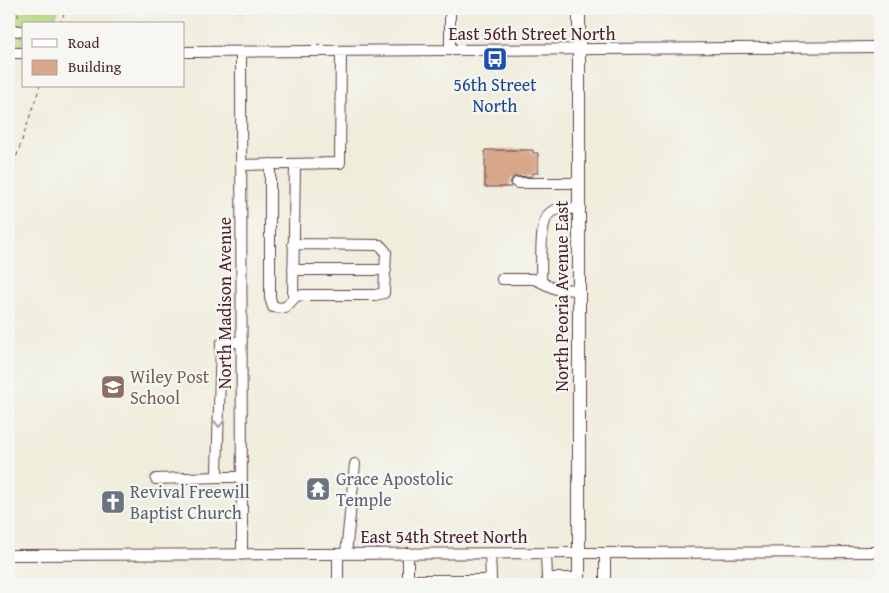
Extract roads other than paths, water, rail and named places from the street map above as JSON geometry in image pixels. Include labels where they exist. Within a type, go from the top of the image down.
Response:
[{"type":"main road","name":"North Peoria Avenue East","points":[[579,9],[579,581]]},
{"type":"street","points":[[450,9],[450,50]]},
{"type":"street","points":[[9,29],[22,27]]},
{"type":"street","name":"East 56th Street North","points":[[185,52],[880,47]]},
{"type":"street","name":"North Madison Avenue","points":[[241,52],[242,554]]},
{"type":"street","points":[[242,165],[340,163],[341,52]]},
{"type":"street","points":[[9,53],[22,53]]},
{"type":"street","points":[[270,164],[270,304],[273,308],[285,308],[292,299],[304,295],[380,295],[384,293],[386,288],[386,252],[380,245],[293,244]]},
{"type":"street","points":[[292,299],[295,164]]},
{"type":"street","points":[[517,183],[579,183]]},
{"type":"street","points":[[541,281],[541,245],[545,218],[553,210],[579,210]]},
{"type":"street","points":[[293,270],[386,270]]},
{"type":"street","points":[[502,279],[541,281],[556,289],[579,290]]},
{"type":"street","points":[[219,477],[217,471],[221,344],[242,341]]},
{"type":"street","points":[[338,584],[355,464]]},
{"type":"street","points":[[156,479],[242,477]]},
{"type":"street","name":"East 54th Street North","points":[[9,555],[880,552]]},
{"type":"street","points":[[408,554],[408,582],[491,582],[490,553]]},
{"type":"street","points":[[546,553],[547,581],[579,581]]},
{"type":"street","points":[[605,553],[605,584]]},
{"type":"waterway","points":[[240,9],[241,13]]},
{"type":"place","name":"56th Street North","points":[[495,59]]},
{"type":"place","name":"Wiley Post School","points":[[113,387]]},
{"type":"place","name":"Grace Apostolic Temple","points":[[318,489]]},
{"type":"place","name":"Revival Freewill Baptist Church","points":[[113,502]]}]
